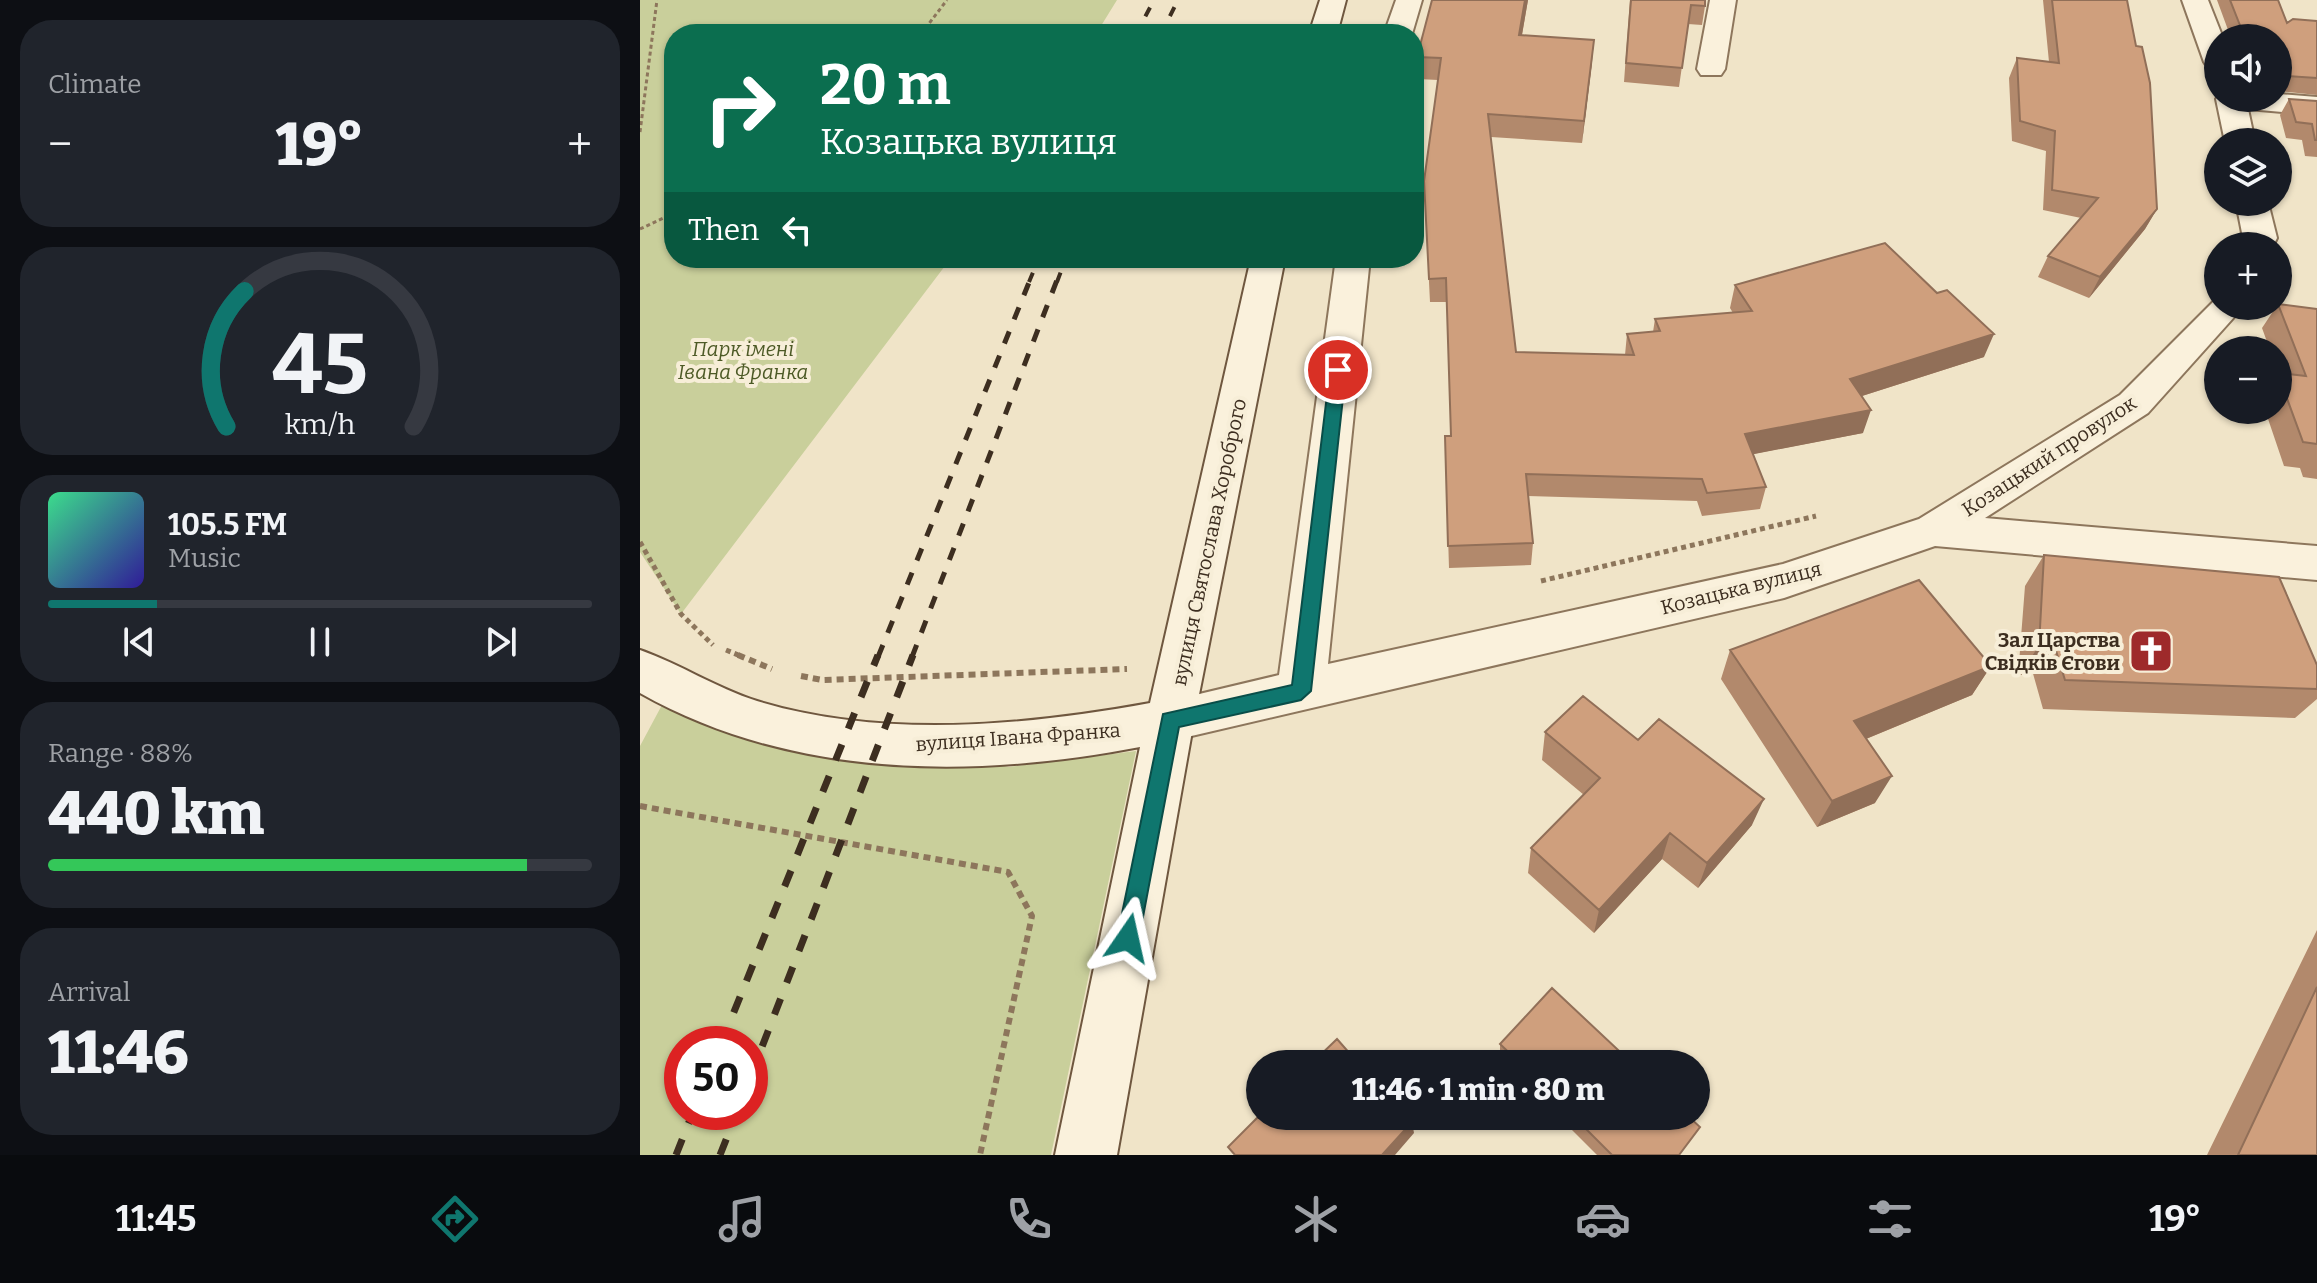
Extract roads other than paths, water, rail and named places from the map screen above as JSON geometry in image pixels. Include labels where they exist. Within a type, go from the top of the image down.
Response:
[{"type":"street","points":[[1326,24],[1333,0]]},
{"type":"street","points":[[1401,24],[1409,0]]},
{"type":"street","points":[[1711,69],[1723,0]]},
{"type":"street","points":[[2195,0],[2204,24]]},
{"type":"street","points":[[2292,104],[2317,106]]},
{"type":"street","name":"вулиця Святослава Хороброго","points":[[1086,1155],[1170,720],[1266,268]]},
{"type":"street","points":[[1301,691],[1352,268]]},
{"type":"street","name":"Козацький провулок","points":[[1934,530],[2134,404],[2213,320]]},
{"type":"street","name":"Козацька вулиця","points":[[1170,720],[1784,581],[1934,530],[2317,563]]},
{"type":"street","name":"вулиця Івана Франка","points":[[640,670],[670,690],[725,714],[816,737],[921,746],[1103,735],[1170,720]]},
{"type":"railway","points":[[1141,24],[1154,0]]},
{"type":"railway","points":[[1166,24],[1178,0]]},
{"type":"railway","points":[[1029,282],[1035,268]]},
{"type":"railway","points":[[1057,282],[1062,268]]},
{"type":"railway","points":[[878,657],[1030,280]]},
{"type":"railway","points":[[912,657],[1057,280]]},
{"type":"railway","points":[[728,1026],[878,655]]},
{"type":"railway","points":[[768,1031],[913,655]]},
{"type":"railway","points":[[676,1155],[686,1130]]},
{"type":"railway","points":[[720,1155],[730,1130]]},
{"type":"place","name":"Зал Царства Свідків Єгови","points":[[2151,651]]},
{"type":"park label","name":"Парк імені Івана Франка","points":[[743,360]]}]
